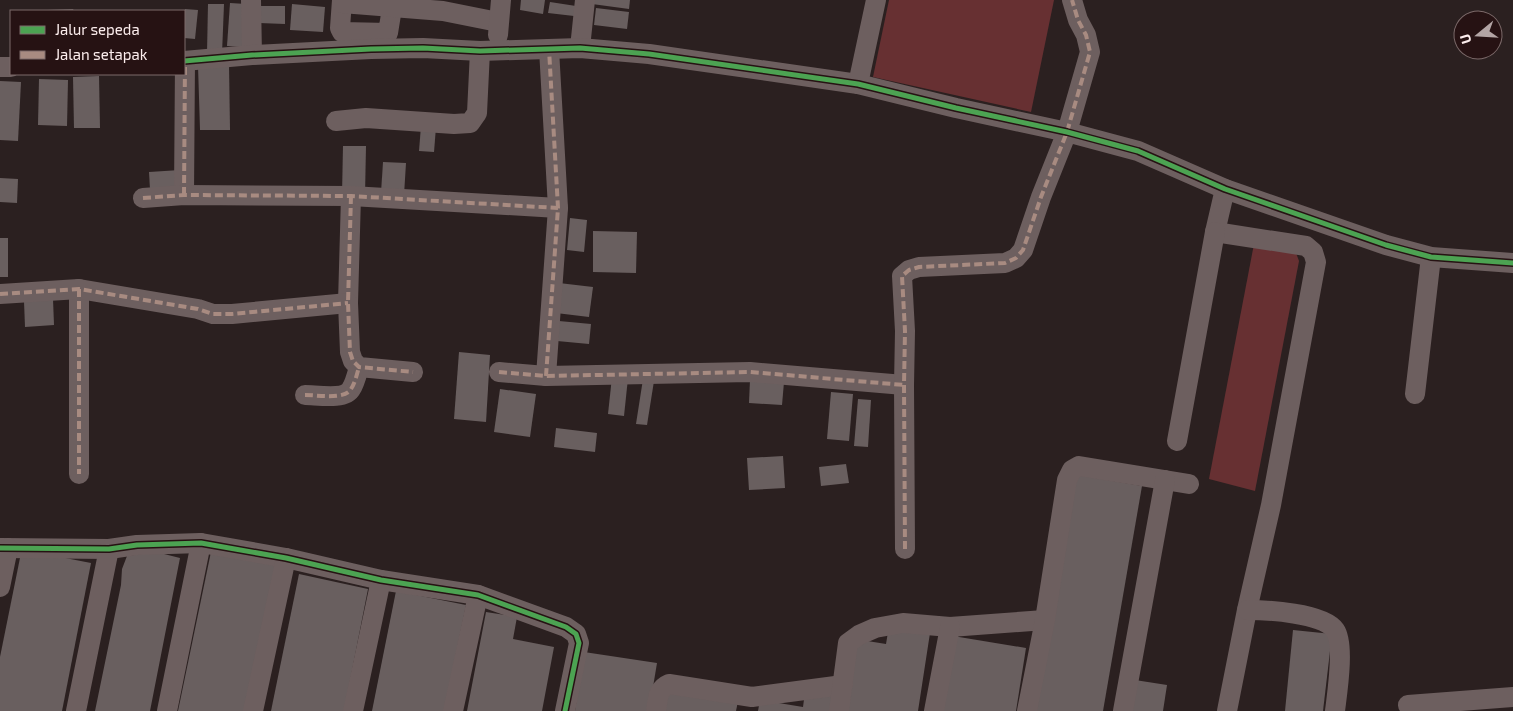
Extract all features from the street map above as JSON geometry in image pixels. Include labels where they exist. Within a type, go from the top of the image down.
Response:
[{"type":"street","points":[[251,0],[252,55]]},
{"type":"street","points":[[336,121],[366,118],[454,124],[470,123],[477,114],[488,50],[498,22],[501,0]]},
{"type":"street","points":[[580,48],[585,0]]},
{"type":"street","points":[[858,84],[876,0]]},
{"type":"street","points":[[904,549],[904,385],[906,331],[902,276],[909,270],[919,267],[1005,263],[1016,258],[1023,250],[1040,197],[1067,132],[1090,52],[1086,35],[1078,20],[1072,0]]},
{"type":"street","points":[[392,8],[388,33],[342,32],[340,28],[342,2],[392,8],[418,4],[498,22]]},
{"type":"street","points":[[185,61],[252,55],[423,48],[488,50],[580,48],[649,54],[858,84],[1067,132],[1138,151],[1225,189],[1386,245],[1431,257],[1513,263]]},
{"type":"street","points":[[546,376],[558,208],[549,49]]},
{"type":"street","points":[[184,75],[184,195]]},
{"type":"street","points":[[1177,441],[1215,232],[1225,189]]},
{"type":"street","points":[[143,198],[184,195],[351,196],[558,208]]},
{"type":"street","points":[[351,196],[348,302],[350,352],[353,361],[359,367],[412,372]]},
{"type":"street","points":[[1215,232],[1306,246],[1313,252],[1316,262],[1271,505],[1246,610],[1227,711]]},
{"type":"street","points":[[1415,394],[1431,257]]},
{"type":"street","points":[[0,294],[79,289],[213,314],[232,314],[348,302]]},
{"type":"street","points":[[79,289],[80,474]]},
{"type":"street","points":[[306,395],[342,396],[348,393],[352,389],[359,367]]},
{"type":"street","points":[[499,372],[546,376],[750,372],[904,385]]},
{"type":"street","points":[[1027,711],[1045,620],[1067,480],[1072,470],[1079,466],[1189,484]]},
{"type":"street","points":[[1124,711],[1164,480]]},
{"type":"street","points":[[167,711],[201,543]]},
{"type":"street","points":[[0,587],[4,548],[109,549],[137,545],[201,543],[286,558],[381,580],[478,595],[566,627],[576,634],[579,643],[565,711]]},
{"type":"street","points":[[76,711],[109,549]]},
{"type":"street","points":[[253,711],[286,558]]},
{"type":"street","points":[[353,711],[381,580]]},
{"type":"street","points":[[454,711],[478,595]]},
{"type":"street","points":[[1246,610],[1272,610],[1314,618],[1329,624],[1336,631],[1340,651],[1335,711]]},
{"type":"street","points":[[839,711],[848,644],[859,635],[875,628],[903,623],[950,627],[1045,620]]},
{"type":"street","points":[[934,711],[950,627]]},
{"type":"street","points":[[656,711],[659,692],[663,686],[669,684],[751,704],[843,685]]},
{"type":"street","points":[[1408,705],[1513,697]]},
{"type":"shaded area","points":[[889,0],[1054,0],[1031,112],[873,77]]},
{"type":"shaded area","points":[[1254,244],[1296,253],[1299,261],[1255,491],[1209,479]]},
{"type":"building","points":[[521,0],[545,0],[543,14],[520,10]]},
{"type":"building","points":[[593,0],[630,0],[629,9],[592,4]]},
{"type":"building","points":[[550,2],[576,6],[574,16],[548,13]]},
{"type":"building","points":[[230,3],[246,4],[243,47],[227,46]]},
{"type":"building","points":[[208,4],[224,4],[222,54],[207,53]]},
{"type":"building","points":[[292,4],[325,7],[323,32],[290,30]]},
{"type":"building","points":[[259,6],[285,6],[285,24],[259,23]]},
{"type":"building","points":[[596,8],[629,12],[627,29],[594,25]]},
{"type":"building","points":[[185,10],[198,10],[195,39],[185,38]]},
{"type":"building","points":[[229,64],[230,130],[200,130],[198,65]]},
{"type":"building","points":[[99,76],[100,128],[74,128],[73,77]]},
{"type":"building","points":[[39,79],[68,80],[67,126],[38,125]]},
{"type":"building","points":[[0,81],[21,82],[18,141],[0,140]]},
{"type":"building","points":[[421,126],[436,127],[434,152],[419,151]]},
{"type":"building","points":[[343,146],[366,146],[365,195],[342,195]]},
{"type":"building","points":[[383,162],[406,163],[404,195],[381,193]]},
{"type":"building","points":[[180,170],[182,187],[150,189],[149,172]]},
{"type":"building","points":[[0,178],[18,179],[17,203],[0,202]]},
{"type":"building","points":[[570,218],[587,220],[584,252],[567,250]]},
{"type":"building","points":[[593,231],[637,232],[636,273],[593,272]]},
{"type":"building","points":[[0,238],[8,238],[8,277],[0,277]]},
{"type":"building","points":[[559,283],[593,287],[589,317],[556,313]]},
{"type":"building","points":[[53,299],[54,325],[25,327],[24,301]]},
{"type":"building","points":[[559,321],[591,324],[589,344],[557,341]]},
{"type":"building","points":[[459,352],[490,355],[486,422],[454,419]]},
{"type":"building","points":[[612,377],[628,378],[624,416],[608,414]]},
{"type":"building","points":[[643,379],[654,381],[647,425],[636,424]]},
{"type":"building","points":[[750,380],[784,382],[782,405],[749,403]]},
{"type":"building","points":[[500,389],[536,394],[530,437],[494,432]]},
{"type":"building","points":[[831,392],[853,394],[849,441],[827,439]]},
{"type":"building","points":[[858,399],[871,400],[868,447],[854,446]]},
{"type":"building","points":[[556,428],[597,433],[595,452],[554,447]]},
{"type":"building","points":[[783,456],[785,488],[749,490],[747,458]]},
{"type":"building","points":[[846,464],[849,483],[821,486],[819,467]]},
{"type":"building","points":[[1073,474],[1142,486],[1103,711],[1032,711]]},
{"type":"building","points":[[212,547],[276,561],[245,711],[178,711]]},
{"type":"building","points":[[156,552],[180,558],[150,711],[95,711],[121,585],[122,569],[127,556]]},
{"type":"building","points":[[21,553],[55,556],[91,563],[62,711],[0,711],[0,657]]},
{"type":"building","points":[[299,574],[368,589],[344,711],[271,711]]},
{"type":"building","points":[[396,591],[466,605],[444,711],[372,711]]},
{"type":"building","points":[[486,612],[517,617],[513,639],[554,647],[542,711],[467,711]]},
{"type":"building","points":[[889,626],[930,633],[918,711],[843,711],[855,639],[886,644]]},
{"type":"building","points":[[1293,630],[1332,634],[1323,711],[1285,711]]},
{"type":"building","points":[[953,636],[1026,648],[1016,711],[941,711]]},
{"type":"building","points":[[584,652],[657,663],[649,711],[575,711]]},
{"type":"building","points":[[1135,680],[1167,685],[1163,711],[1130,711]]},
{"type":"building","points":[[665,689],[738,701],[736,711],[662,711]]},
{"type":"building","points":[[805,692],[835,696],[832,711],[758,711],[760,700],[803,707]]},
{"type":"marked path","points":[[905,549],[905,331],[902,276],[909,270],[919,267],[1005,263],[1016,258],[1023,250],[1041,197],[1067,132],[1090,52],[1086,35],[1078,20],[1072,0]]},
{"type":"marked path","points":[[546,376],[558,208],[549,49]]},
{"type":"marked path","points":[[184,195],[185,75]]},
{"type":"marked path","points":[[143,198],[184,195],[351,196],[558,208]]},
{"type":"marked path","points":[[351,196],[348,303],[350,352],[353,361],[359,367],[413,372]]},
{"type":"marked path","points":[[79,289],[79,474]]},
{"type":"marked path","points":[[0,294],[79,289],[198,309],[213,314],[232,314],[348,303]]},
{"type":"marked path","points":[[305,395],[343,395],[354,384],[359,367]]},
{"type":"marked path","points":[[499,372],[546,376],[750,372],[904,385]]},
{"type":"cycle path","points":[[185,61],[252,55],[371,49],[423,48],[480,51],[580,48],[649,54],[858,84],[1067,132],[1138,151],[1225,189],[1386,245],[1431,257],[1513,263]]},
{"type":"cycle path","points":[[0,548],[109,549],[137,545],[201,543],[286,558],[381,580],[478,595],[566,627],[576,634],[579,643],[565,711]]}]
